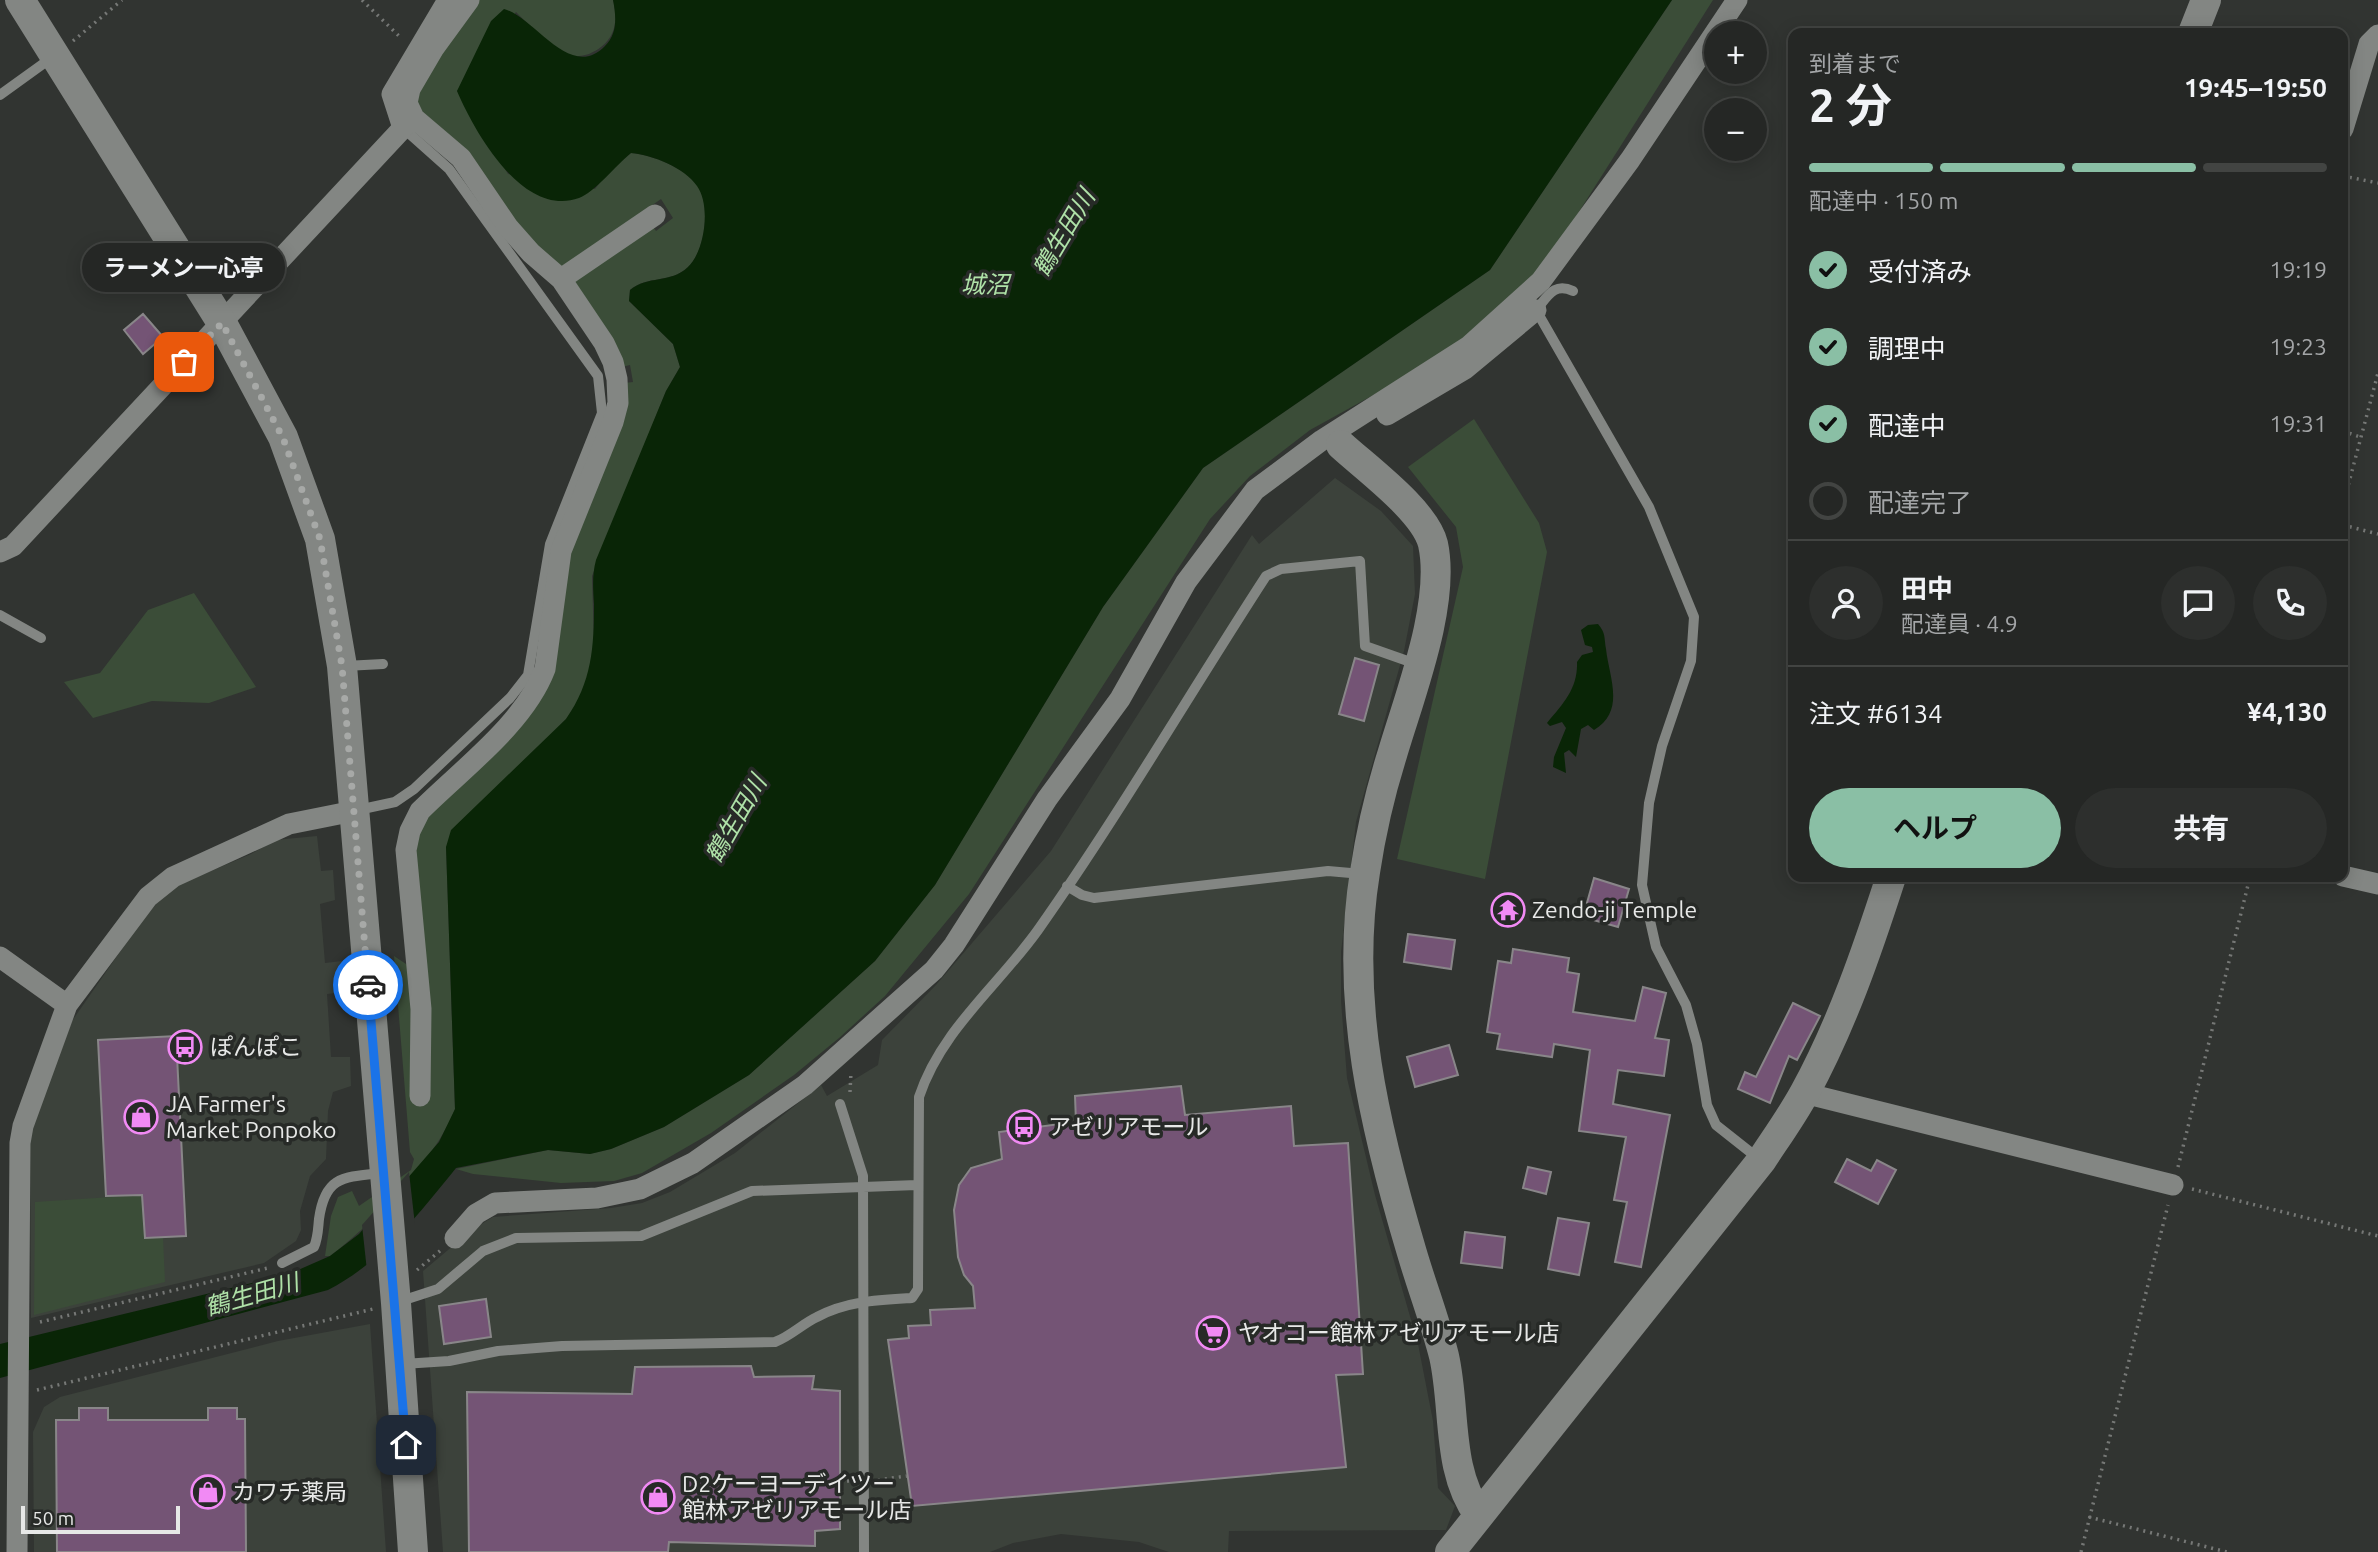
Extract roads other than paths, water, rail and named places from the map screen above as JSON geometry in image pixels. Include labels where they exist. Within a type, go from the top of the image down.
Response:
[{"type":"street","points":[[20,0],[222,323],[283,438],[320,539],[331,589],[342,666],[384,1177],[403,1271],[396,1303],[413,1552]]},
{"type":"street","points":[[4,546],[222,323],[403,128],[392,94],[448,0]]},
{"type":"street","points":[[420,1096],[421,1009],[406,850],[410,831],[420,811],[520,712],[540,683],[545,669],[561,551],[606,443],[618,403],[613,362],[561,279],[531,253],[508,227],[461,158],[414,118],[407,103],[410,89],[434,48],[469,0]]},
{"type":"street","points":[[455,1238],[477,1214],[495,1203],[597,1198],[640,1189],[672,1175],[751,1124],[843,1053],[934,970],[954,945],[1047,799],[1120,699],[1186,582],[1255,489],[1322,440],[1469,346],[1541,281],[1630,160],[1737,0]]},
{"type":"street","points":[[2195,28],[2206,0]]},
{"type":"street","points":[[2348,113],[2370,44],[2378,36]]},
{"type":"street","points":[[561,279],[655,215]]},
{"type":"street","points":[[1479,1515],[1464,1495],[1457,1463],[1444,1356],[1411,1251],[1369,1082],[1361,1031],[1357,964],[1365,874],[1380,799],[1420,666],[1434,584],[1432,542],[1427,529],[1406,504],[1341,445],[1465,369],[1536,310]]},
{"type":"street","points":[[17,1552],[20,1143],[23,1126],[67,1005],[115,938],[161,884],[289,824],[354,811]]},
{"type":"street","points":[[2348,877],[2378,884]]},
{"type":"street","points":[[1450,1552],[1762,1161],[1804,1093],[1858,976],[1889,882]]},
{"type":"street","points":[[0,957],[67,1005]]},
{"type":"street","points":[[1804,1093],[2174,1185]]},
{"type":"lane","points":[[0,95],[55,56]]},
{"type":"lane","points":[[354,811],[395,802],[414,789],[510,698],[528,675],[550,544],[602,413],[598,376],[449,169],[403,128]]},
{"type":"lane","points":[[1573,291],[1563,286],[1555,288],[1536,310],[1649,507],[1695,617],[1691,661],[1662,746],[1649,803],[1642,885],[1656,947],[1686,1005],[1697,1044],[1707,1105],[1716,1125],[1762,1161]]},
{"type":"lane","points":[[400,1364],[449,1361],[498,1351],[562,1346],[775,1342],[790,1336],[814,1318],[863,1301],[912,1298],[919,1289],[919,1097],[927,1072],[947,1038],[1013,963],[1067,886],[1266,576],[1280,569],[1360,561],[1365,646],[1383,655],[1420,666]]},
{"type":"lane","points":[[0,615],[41,638]]},
{"type":"lane","points":[[342,666],[383,664]]},
{"type":"lane","points":[[1067,886],[1082,895],[1094,898],[1328,871],[1365,874]]},
{"type":"lane","points":[[840,1104],[860,1161],[864,1189],[864,1552]]},
{"type":"lane","points":[[282,1263],[314,1247],[322,1201],[332,1183],[351,1176],[384,1177]]},
{"type":"lane","points":[[396,1303],[438,1289],[483,1251],[502,1241],[516,1238],[641,1236],[752,1191],[917,1185]]},
{"type":"water","name":"城沼","points":[[613,0],[1672,0],[1490,270],[1203,468],[1103,607],[935,885],[875,961],[749,1075],[664,1127],[611,1149],[590,1154],[548,1150],[456,1168],[398,1236],[365,1266],[328,1290],[0,1378],[0,1344],[289,1274],[330,1256],[359,1234],[439,1142],[455,1109],[446,847],[451,830],[566,719],[581,691],[592,650],[593,576],[596,560],[666,391],[680,367],[673,344],[629,301],[630,290],[644,282],[674,276],[688,267],[699,250],[705,216],[701,194],[692,179],[677,168],[649,156],[631,153],[598,185],[579,198],[558,201],[539,196],[521,184],[489,149],[457,91],[491,21],[504,9],[516,14],[553,44],[579,57],[592,55],[605,46],[612,36],[615,24]]},
{"type":"water","points":[[1598,624],[1604,636],[1613,703],[1604,722],[1594,730],[1588,725],[1581,729],[1576,757],[1569,750],[1564,753],[1566,773],[1553,767],[1554,757],[1566,728],[1562,722],[1550,726],[1547,723],[1572,687],[1577,662],[1582,655],[1593,652],[1592,647],[1585,645],[1581,630],[1588,625]]},
{"type":"place","name":"ラーメン一心亭","points":[[184,362]]},
{"type":"place","name":"Zendo-ji Temple","points":[[1508,910]]},
{"type":"place","name":"ぽんぽこ","points":[[185,1047]]},
{"type":"place","name":"JA Farmer's Market Ponpoko","points":[[141,1117]]},
{"type":"place","name":"アゼリアモール","points":[[1024,1127]]},
{"type":"place","name":"ヤオコー館林アゼリアモール店","points":[[1213,1333]]},
{"type":"place","name":"カワチ薬局","points":[[208,1492]]},
{"type":"place","name":"D2ケーヨーデイツー 館林アゼリアモール店","points":[[658,1497]]},
{"type":"water label","name":"鶴生田川","points":[[1064,233]]},
{"type":"water label","name":"鶴生田川","points":[[736,819]]},
{"type":"water label","name":"鶴生田川","points":[[252,1295]]}]
